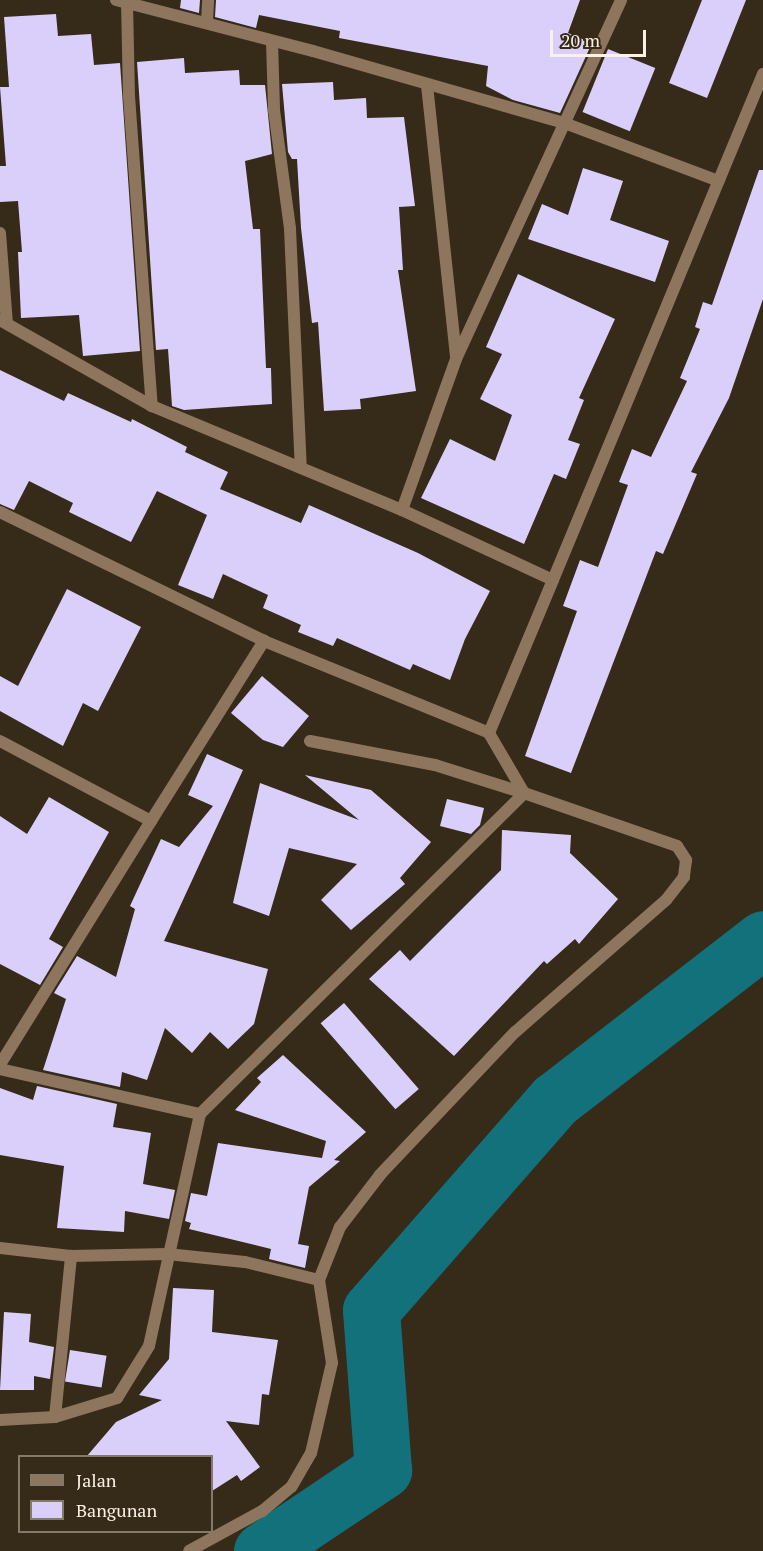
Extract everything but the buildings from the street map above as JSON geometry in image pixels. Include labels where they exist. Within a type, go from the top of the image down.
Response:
[{"type":"street","points":[[207,22],[208,0]]},
{"type":"street","points":[[402,510],[456,359],[567,124],[621,0]]},
{"type":"street","points":[[152,406],[121,1],[207,22],[567,124],[718,181]]},
{"type":"street","points":[[272,41],[274,110],[290,229],[301,468]]},
{"type":"street","points":[[489,733],[763,74]]},
{"type":"street","points":[[427,85],[456,359]]},
{"type":"street","points":[[0,233],[4,322],[152,406],[402,510],[553,580]]},
{"type":"street","points":[[0,512],[264,641],[489,733],[524,793]]},
{"type":"street","points":[[200,1114],[0,1067],[264,641]]},
{"type":"street","points":[[0,741],[152,821]]},
{"type":"street","points":[[189,1551],[262,1512],[291,1487],[311,1453],[332,1363],[319,1280],[340,1227],[380,1175],[515,1032],[644,920],[684,877],[686,860],[677,846],[435,765],[310,741]]},
{"type":"street","points":[[0,1420],[55,1417],[117,1398],[149,1346],[200,1114],[524,793]]},
{"type":"street","points":[[0,1248],[71,1257],[168,1254],[244,1262],[319,1280]]},
{"type":"street","points":[[55,1417],[71,1257]]},
{"type":"waterway","points":[[262,1551],[383,1470],[371,1310],[555,1100],[763,939]]}]
